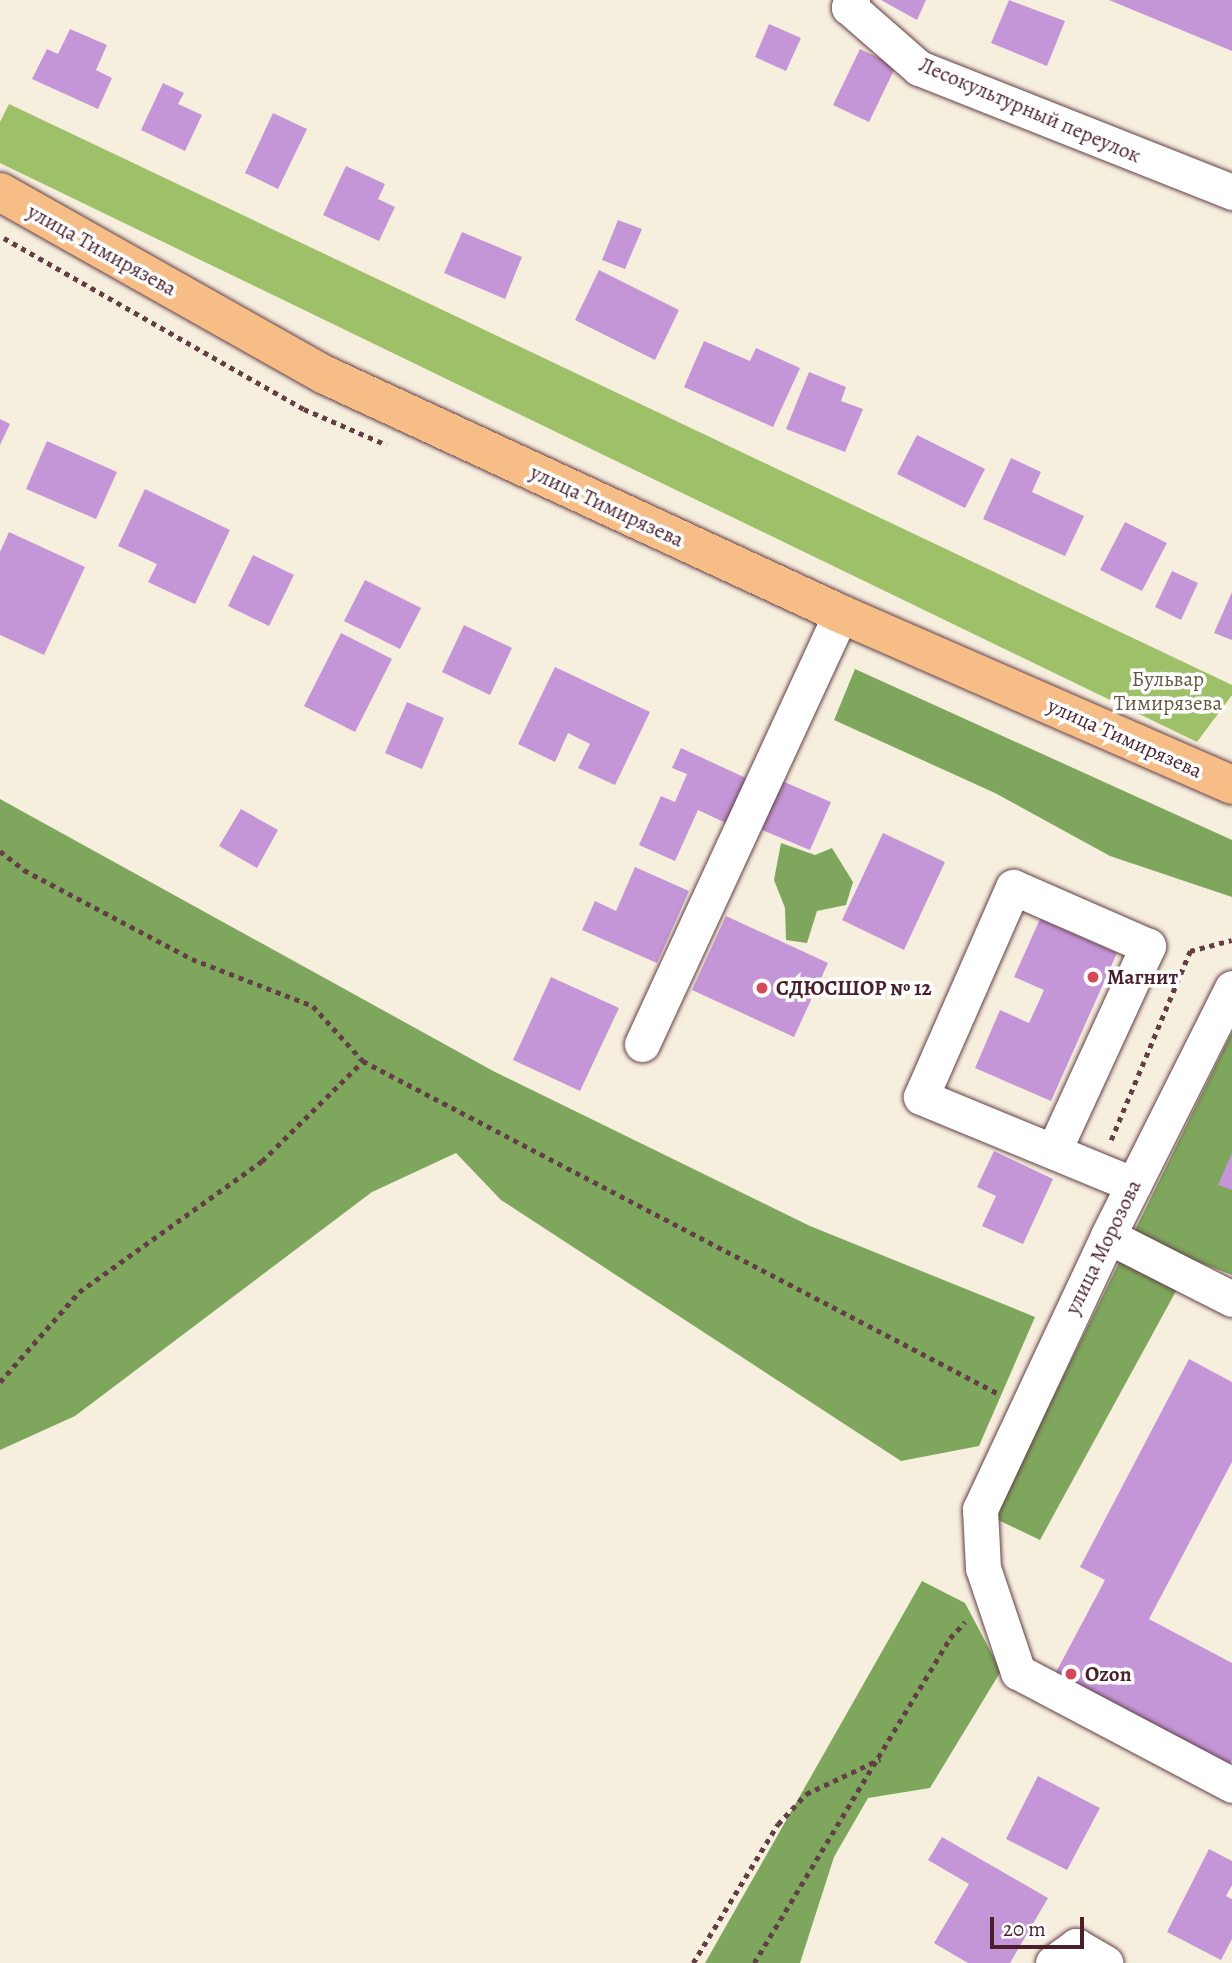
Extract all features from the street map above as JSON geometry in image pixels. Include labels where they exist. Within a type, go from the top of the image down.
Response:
[{"type":"main road","name":"улица Тимирязева","points":[[0,192],[325,375],[841,614],[1232,785]]},
{"type":"street","name":"Лесокультурный переулок","points":[[852,0],[849,7],[919,68],[1232,192]]},
{"type":"street","points":[[642,1044],[841,614]]},
{"type":"street","points":[[1054,1150],[1148,946],[1013,887],[921,1097],[1134,1185]]},
{"type":"street","name":"улица Морозова","points":[[990,1597],[983,1568],[980,1509],[1025,1408],[1108,1236],[1232,988]]},
{"type":"street","points":[[1108,1236],[1232,1299]]},
{"type":"street","points":[[990,1597],[1018,1672],[1232,1785]]},
{"type":"street","points":[[1052,1963],[1076,1946],[1105,1963]]},
{"type":"path","points":[[0,851],[24,870],[192,959],[313,1006],[363,1061],[1025,1408]]},
{"type":"path","points":[[1098,1170],[1191,951],[1232,940]]},
{"type":"path","points":[[0,1382],[79,1292],[262,1161],[363,1061]]},
{"type":"path","points":[[754,1963],[880,1759],[950,1638],[990,1597]]},
{"type":"path","points":[[693,1963],[778,1824],[806,1794],[880,1759]]},
{"type":"green space","name":"Бульвар Тимирязева","points":[[9,104],[1232,685],[1232,695],[1197,742],[0,163],[0,122]]},
{"type":"green space","points":[[855,669],[1232,840],[1232,897],[1110,856],[995,793],[834,720]]},
{"type":"green space","points":[[0,799],[495,1072],[810,1226],[1035,1317],[979,1446],[901,1461],[501,1200],[456,1153],[372,1192],[75,1416],[0,1450]]},
{"type":"green space","points":[[781,843],[815,855],[832,848],[853,882],[846,905],[817,911],[807,943],[786,940],[785,908],[774,880]]},
{"type":"green space","points":[[1232,1032],[1232,1275],[1193,1260],[1040,1540],[994,1518]]},
{"type":"green space","points":[[922,1581],[965,1603],[1001,1671],[930,1788],[868,1798],[834,1857],[800,1963],[705,1963]]},
{"type":"building","points":[[881,0],[926,0],[917,20]]},
{"type":"building","points":[[1009,0],[1065,21],[1047,66],[991,43]]},
{"type":"building","points":[[1109,0],[1232,0],[1232,51]]},
{"type":"building","points":[[769,24],[801,38],[786,71],[755,57]]},
{"type":"building","points":[[70,29],[107,45],[96,70],[112,78],[98,109],[32,79],[47,49],[58,54]]},
{"type":"building","points":[[860,49],[896,66],[869,122],[833,105]]},
{"type":"building","points":[[163,83],[184,93],[178,104],[202,115],[185,151],[141,130]]},
{"type":"building","points":[[273,113],[307,129],[278,189],[245,173]]},
{"type":"building","points":[[346,166],[385,184],[378,199],[395,207],[379,241],[323,215]]},
{"type":"building","points":[[618,220],[642,229],[625,269],[602,260]]},
{"type":"building","points":[[462,232],[522,257],[505,299],[444,273]]},
{"type":"building","points":[[599,270],[679,310],[655,360],[575,320]]},
{"type":"building","points":[[704,341],[750,361],[756,348],[800,368],[773,427],[684,387]]},
{"type":"building","points":[[809,372],[846,387],[841,401],[863,409],[845,452],[786,429]]},
{"type":"building","points":[[0,419],[10,424],[0,445]]},
{"type":"building","points":[[917,435],[985,469],[965,508],[897,474]]},
{"type":"building","points":[[47,441],[117,472],[96,519],[26,489]]},
{"type":"building","points":[[1011,458],[1041,472],[1032,492],[1084,516],[1065,556],[983,519]]},
{"type":"building","points":[[145,489],[230,530],[195,604],[148,582],[157,564],[118,546]]},
{"type":"building","points":[[1125,522],[1167,543],[1142,591],[1100,570]]},
{"type":"building","points":[[9,532],[85,567],[44,655],[0,635],[0,552]]},
{"type":"building","points":[[253,555],[294,575],[269,626],[228,606]]},
{"type":"building","points":[[1172,571],[1198,583],[1181,620],[1155,607]]},
{"type":"building","points":[[365,580],[421,608],[400,649],[344,621]]},
{"type":"building","points":[[1232,592],[1232,640],[1214,633]]},
{"type":"building","points":[[464,625],[512,648],[490,695],[442,672]]},
{"type":"building","points":[[341,633],[392,659],[355,732],[304,706]]},
{"type":"building","points":[[555,667],[650,712],[615,785],[578,768],[590,744],[568,733],[555,762],[518,744]]},
{"type":"building","points":[[407,702],[444,718],[422,769],[385,753]]},
{"type":"building","points":[[681,748],[748,779],[728,824],[698,810],[675,861],[639,845],[661,796],[675,802],[687,774],[672,768]]},
{"type":"building","points":[[782,781],[831,802],[810,850],[762,830]]},
{"type":"building","points":[[241,809],[278,830],[257,868],[219,846]]},
{"type":"building","points":[[883,833],[945,862],[904,950],[842,920]]},
{"type":"building","points":[[635,867],[689,891],[657,963],[582,930],[595,901],[616,911]]},
{"type":"building","points":[[726,916],[828,963],[794,1037],[692,990]]},
{"type":"building","points":[[1040,919],[1117,953],[1051,1101],[975,1068],[1000,1010],[1029,1023],[1044,990],[1014,977]]},
{"type":"building","points":[[551,977],[619,1008],[580,1091],[513,1060]]},
{"type":"building","points":[[994,1151],[1053,1179],[1023,1244],[982,1226],[996,1196],[977,1187]]},
{"type":"building","points":[[1232,1153],[1232,1190],[1218,1185]]},
{"type":"building","points":[[1189,1359],[1232,1382],[1232,1462],[1149,1619],[1232,1663],[1232,1760],[1228,1768],[1054,1676],[1105,1580],[1080,1567]]},
{"type":"building","points":[[1038,1776],[1100,1808],[1067,1870],[1006,1839]]},
{"type":"building","points":[[942,1837],[1048,1898],[1010,1963],[968,1963],[934,1943],[969,1884],[928,1860]]},
{"type":"building","points":[[1209,1849],[1232,1861],[1232,1885],[1226,1896],[1232,1899],[1232,1939],[1221,1960],[1167,1932]]},
{"type":"place","name":"Магнит","points":[[1093,977]]},
{"type":"place","name":"СДЮСШОР № 12","points":[[762,988]]},
{"type":"place","name":"Ozon","points":[[1071,1674]]}]
